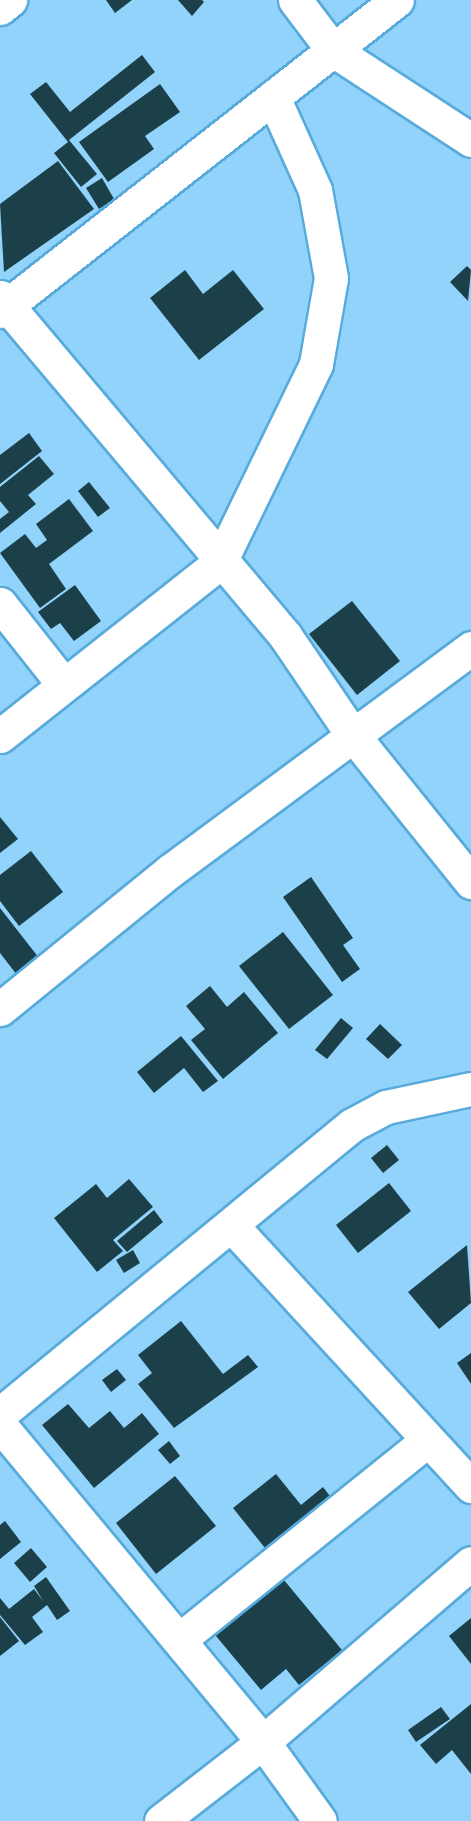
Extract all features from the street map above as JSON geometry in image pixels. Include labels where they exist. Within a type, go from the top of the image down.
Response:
[{"type":"street","points":[[0,8],[10,0]]},
{"type":"street","points":[[295,0],[333,50],[471,140]]},
{"type":"street","points":[[397,0],[2,304],[286,637],[352,734],[471,882]]},
{"type":"street","points":[[0,736],[220,562],[316,364],[331,278],[315,190],[273,97]]},
{"type":"street","points":[[0,604],[64,685]]},
{"type":"street","points":[[0,1009],[170,871],[471,648]]},
{"type":"street","points":[[0,1413],[369,1115],[471,1089]]},
{"type":"street","points":[[231,1225],[471,1486]]},
{"type":"street","points":[[0,1425],[263,1742],[320,1821]]},
{"type":"street","points":[[179,1640],[428,1440]]},
{"type":"street","points":[[161,1821],[263,1742],[471,1563]]},
{"type":"building","points":[[106,0],[132,0],[115,13]]},
{"type":"building","points":[[178,0],[202,0],[204,2],[192,16]]},
{"type":"building","points":[[142,55],[155,72],[69,140],[97,174],[81,187],[54,153],[68,142],[30,94],[46,82],[70,112]]},
{"type":"building","points":[[160,84],[180,112],[145,136],[154,149],[108,182],[79,142]]},
{"type":"building","points":[[58,161],[94,209],[4,272],[0,204]]},
{"type":"building","points":[[102,178],[114,199],[99,209],[86,188]]},
{"type":"building","points":[[467,266],[471,270],[468,301],[450,282]]},
{"type":"building","points":[[185,270],[203,294],[233,270],[264,309],[199,360],[150,298]]},
{"type":"building","points":[[29,433],[42,451],[0,484],[0,455]]},
{"type":"building","points":[[39,456],[54,474],[28,495],[36,504],[0,533],[0,519],[9,512],[0,501],[0,487]]},
{"type":"building","points":[[89,482],[110,508],[98,517],[78,491]]},
{"type":"building","points":[[69,499],[93,531],[49,564],[66,589],[40,608],[0,553],[25,534],[36,548],[47,540],[36,524]]},
{"type":"building","points":[[75,585],[101,621],[74,641],[60,623],[51,629],[38,612]]},
{"type":"building","points":[[352,601],[400,661],[357,695],[309,634]]},
{"type":"building","points":[[0,817],[18,839],[0,853]]},
{"type":"building","points":[[31,851],[63,892],[19,926],[0,901],[0,875]]},
{"type":"building","points":[[311,877],[353,938],[343,945],[360,969],[342,982],[283,897]]},
{"type":"building","points":[[0,908],[39,958],[17,975],[0,953]]},
{"type":"building","points":[[283,932],[333,995],[289,1029],[239,966]]},
{"type":"building","points":[[210,986],[227,1007],[244,992],[278,1033],[223,1079],[191,1040],[205,1029],[186,1006]]},
{"type":"building","points":[[341,1018],[353,1028],[327,1059],[315,1050]]},
{"type":"building","points":[[380,1024],[402,1045],[388,1059],[366,1039]]},
{"type":"building","points":[[181,1036],[218,1081],[203,1092],[184,1068],[154,1093],[137,1072]]},
{"type":"building","points":[[387,1145],[399,1160],[383,1173],[371,1158]]},
{"type":"building","points":[[129,1179],[153,1207],[113,1240],[123,1251],[97,1272],[54,1218],[96,1184],[107,1198]]},
{"type":"building","points":[[389,1183],[411,1211],[358,1253],[336,1225]]},
{"type":"building","points":[[154,1210],[163,1222],[127,1252],[117,1241]]},
{"type":"building","points":[[467,1245],[471,1303],[439,1329],[408,1292]]},
{"type":"building","points":[[133,1250],[140,1263],[124,1273],[116,1260]]},
{"type":"building","points":[[181,1321],[223,1374],[248,1355],[258,1367],[174,1428],[138,1384],[152,1373],[138,1355]]},
{"type":"building","points":[[471,1353],[471,1384],[457,1363]]},
{"type":"building","points":[[117,1369],[126,1380],[111,1392],[102,1380]]},
{"type":"building","points":[[68,1404],[89,1428],[110,1411],[124,1428],[142,1413],[159,1434],[94,1488],[42,1425]]},
{"type":"building","points":[[169,1441],[180,1456],[170,1464],[158,1450]]},
{"type":"building","points":[[276,1474],[301,1505],[323,1487],[342,1512],[277,1563],[233,1508]]},
{"type":"building","points":[[175,1476],[216,1526],[156,1574],[116,1523]]},
{"type":"building","points":[[5,1521],[21,1542],[0,1559],[0,1525]]},
{"type":"building","points":[[31,1548],[47,1567],[30,1582],[14,1563]]},
{"type":"building","points":[[279,1574],[342,1650],[299,1685],[286,1669],[261,1690],[211,1630]]},
{"type":"building","points":[[46,1577],[70,1611],[57,1620],[47,1605],[32,1617],[43,1632],[25,1645],[0,1615],[0,1598],[9,1609],[34,1589],[43,1601],[34,1586]]},
{"type":"building","points":[[0,1617],[19,1641],[0,1656]]},
{"type":"building","points":[[471,1618],[471,1664],[449,1636]]},
{"type":"building","points":[[471,1704],[471,1774],[452,1750],[436,1764],[420,1745]]},
{"type":"building","points":[[441,1707],[450,1719],[416,1742],[408,1730]]}]
